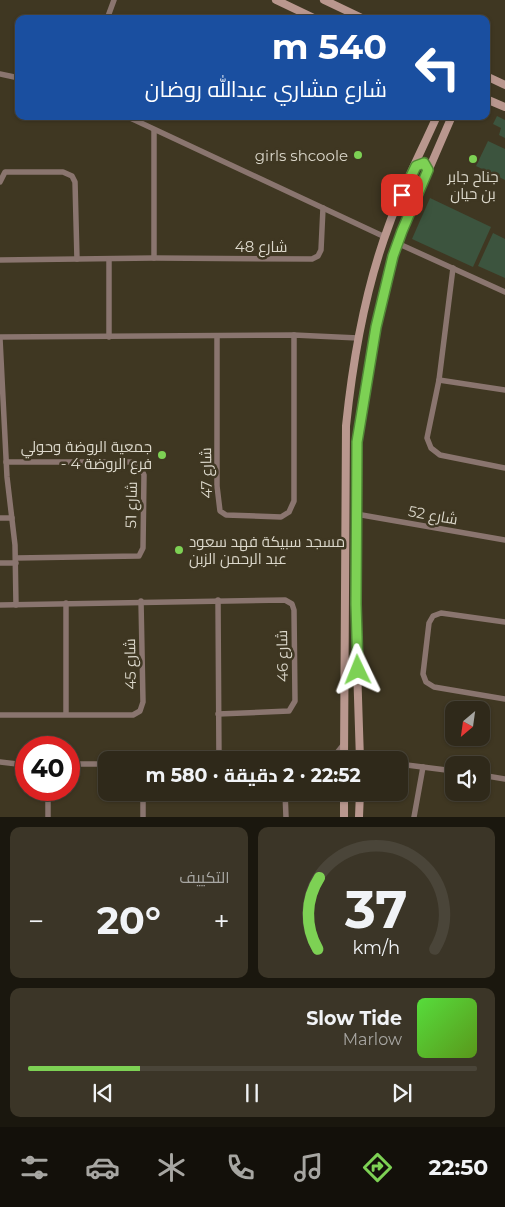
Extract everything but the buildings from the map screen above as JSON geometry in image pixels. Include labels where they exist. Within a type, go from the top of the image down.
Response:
[{"type":"street","points":[[108,15],[114,0]]},
{"type":"street","points":[[276,0],[308,15]]},
{"type":"street","points":[[324,0],[356,15]]},
{"type":"street","points":[[0,74],[15,77]]},
{"type":"street","points":[[490,78],[505,85]]},
{"type":"street","points":[[490,100],[505,107]]},
{"type":"street","points":[[134,120],[282,187],[385,237]]},
{"type":"street","points":[[344,751],[344,641],[348,407],[350,388],[358,338],[385,237],[435,120]]},
{"type":"street","points":[[360,751],[357,641],[357,442],[376,327],[397,243],[450,120]]},
{"type":"street","points":[[154,130],[154,258]]},
{"type":"street","points":[[416,166],[424,163],[428,170]]},
{"type":"street","points":[[0,182],[5,172],[63,172],[72,176],[75,182],[77,259]]},
{"type":"street","name":"شارع 48","points":[[0,260],[154,258],[312,259],[318,256],[321,250],[323,208]]},
{"type":"street","points":[[397,243],[505,292]]},
{"type":"street","points":[[108,260],[110,337]]},
{"type":"street","points":[[453,268],[438,380],[427,438],[430,448],[440,455],[505,468]]},
{"type":"street","points":[[16,605],[16,560],[6,462],[0,338],[294,335],[358,338]]},
{"type":"street","name":"شارع 47","points":[[217,336],[217,486],[220,511],[226,515],[281,517],[289,512],[294,501],[294,335]]},
{"type":"street","points":[[438,380],[505,390]]},
{"type":"street","points":[[350,388],[356,396],[365,391]]},
{"type":"street","points":[[348,407],[358,405],[362,410]]},
{"type":"street","name":"شارع 51","points":[[6,462],[133,462],[141,468],[144,475],[143,548],[139,556],[134,558],[16,560]]},
{"type":"street","name":"شارع 52","points":[[356,514],[505,540]]},
{"type":"street","points":[[0,518],[12,518]]},
{"type":"street","points":[[0,563],[16,560]]},
{"type":"street","points":[[218,600],[218,751]]},
{"type":"street","name":"شارع 46","points":[[0,605],[218,600],[285,600],[292,604],[294,610],[295,701],[289,711],[218,714]]},
{"type":"street","name":"شارع 45","points":[[0,715],[133,715],[140,711],[143,702],[141,602]]},
{"type":"street","points":[[66,603],[66,714]]},
{"type":"street","points":[[505,622],[441,612],[433,616],[429,623],[422,674],[426,682],[434,687],[505,699]]},
{"type":"street","points":[[344,641],[350,644],[357,641]]},
{"type":"street","points":[[344,667],[350,658],[355,662],[358,670]]},
{"type":"street","points":[[338,751],[344,744]]},
{"type":"street","points":[[0,762],[15,764]]},
{"type":"street","points":[[80,764],[98,764]]},
{"type":"street","points":[[408,765],[445,770]]},
{"type":"street","points":[[414,817],[423,767]]},
{"type":"street","points":[[490,776],[505,779]]},
{"type":"street","points":[[48,801],[48,817]]},
{"type":"street","points":[[143,801],[143,817]]},
{"type":"street","points":[[285,801],[286,817]]},
{"type":"street","points":[[344,801],[344,816]]},
{"type":"street","points":[[359,816],[360,801]]},
{"type":"green space","points":[[497,116],[505,120],[505,138],[499,135],[501,128],[493,124]]},
{"type":"green space","points":[[488,141],[505,149],[505,180],[476,166]]},
{"type":"green space","points":[[430,198],[491,227],[473,267],[412,239]]},
{"type":"green space","points":[[493,233],[505,239],[505,278],[478,266]]},
{"type":"place","name":"girls shcoole","points":[[358,155]]},
{"type":"place","name":"جناح جابر بن حيان","points":[[473,159]]},
{"type":"place","name":"جمعية الروضة وحولي - فرع الروضة 4","points":[[162,455]]},
{"type":"place","name":"مسجد سبيكة فهد سعود عبد الرحمن الزبن","points":[[179,550]]},
{"type":"route","points":[[358,670],[356,604],[357,442],[376,327],[397,243],[428,170],[424,163],[416,166],[402,195]]}]
